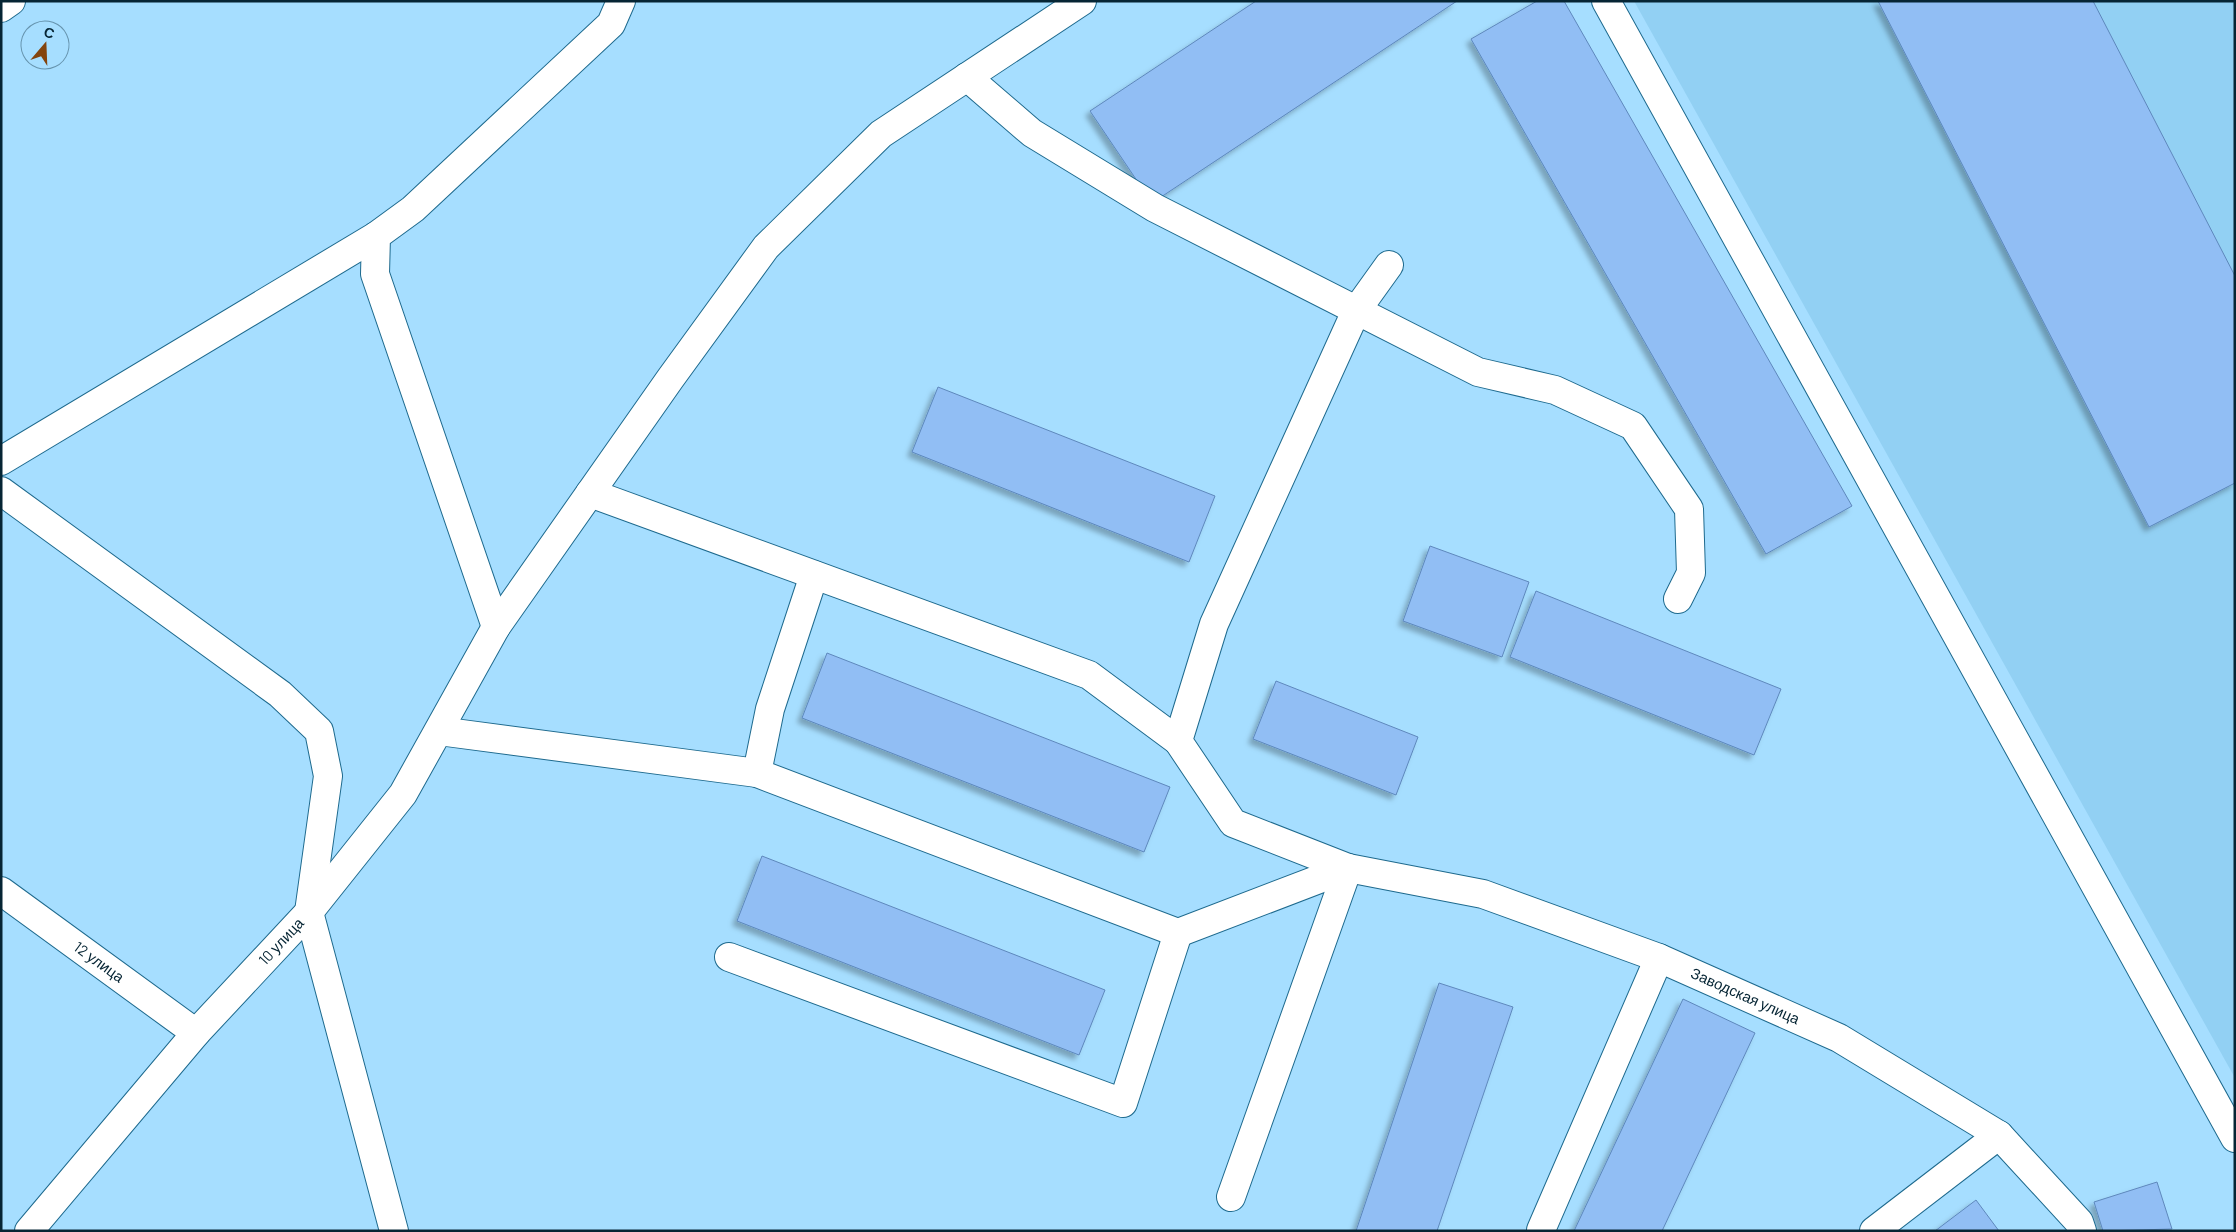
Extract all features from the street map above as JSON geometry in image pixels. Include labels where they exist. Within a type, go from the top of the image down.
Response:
[{"type":"street","points":[[1,8],[11,1]]},
{"type":"street","points":[[1,461],[376,236],[413,209],[611,24],[621,1]]},
{"type":"street","name":"10 улица","points":[[29,1231],[196,1033],[309,912],[403,794],[496,627],[766,247],[881,134],[1082,1]]},
{"type":"street","points":[[1606,1],[2235,1138]]},
{"type":"street","points":[[967,76],[1032,133],[1155,208],[1478,372],[1555,390],[1633,426],[1689,509],[1691,573],[1678,598]]},
{"type":"street","points":[[376,236],[375,274],[496,627]]},
{"type":"street","points":[[590,493],[1089,675],[1178,741],[1214,624],[1356,311],[1389,265]]},
{"type":"street","points":[[1,491],[280,694],[319,731],[328,776],[309,912],[394,1231]]},
{"type":"street","points":[[757,773],[770,709],[814,575]]},
{"type":"street","points":[[439,731],[757,773],[1178,933],[1348,868]]},
{"type":"street","name":"Заводская улица","points":[[1178,741],[1232,823],[1348,868],[1483,894],[1658,958],[1839,1038],[1999,1135],[2079,1222],[2082,1231]]},
{"type":"street","points":[[1231,1197],[1348,868]]},
{"type":"street","name":"12 улица","points":[[1,892],[196,1033]]},
{"type":"street","points":[[729,957],[1122,1103],[1178,933]]},
{"type":"street","points":[[1540,1230],[1658,958]]},
{"type":"street","points":[[1874,1231],[1999,1135]]},
{"type":"shaded area","points":[[1634,1],[2235,1],[2235,1078]]},
{"type":"building","points":[[1256,1],[1457,1],[1152,203],[1090,111]]},
{"type":"building","points":[[1537,1],[1564,1],[1852,506],[1766,554],[1471,39]]},
{"type":"building","points":[[1878,1],[2093,1],[2235,276],[2235,483],[2149,527]]},
{"type":"building","points":[[938,387],[1215,496],[1189,562],[912,452]]},
{"type":"building","points":[[1430,546],[1529,582],[1502,657],[1403,621]]},
{"type":"building","points":[[1536,591],[1781,689],[1754,755],[1510,657]]},
{"type":"building","points":[[827,653],[1170,787],[1144,852],[802,718]]},
{"type":"building","points":[[1276,681],[1418,737],[1396,795],[1253,739]]},
{"type":"building","points":[[762,856],[1105,990],[1079,1055],[737,921]]},
{"type":"building","points":[[1439,983],[1513,1007],[1437,1231],[1356,1231]]},
{"type":"building","points":[[1683,999],[1755,1033],[1662,1231],[1574,1231]]},
{"type":"building","points":[[2157,1182],[2172,1229],[2103,1231],[2094,1202]]},
{"type":"building","points":[[1976,1200],[1999,1231],[1935,1231]]}]
